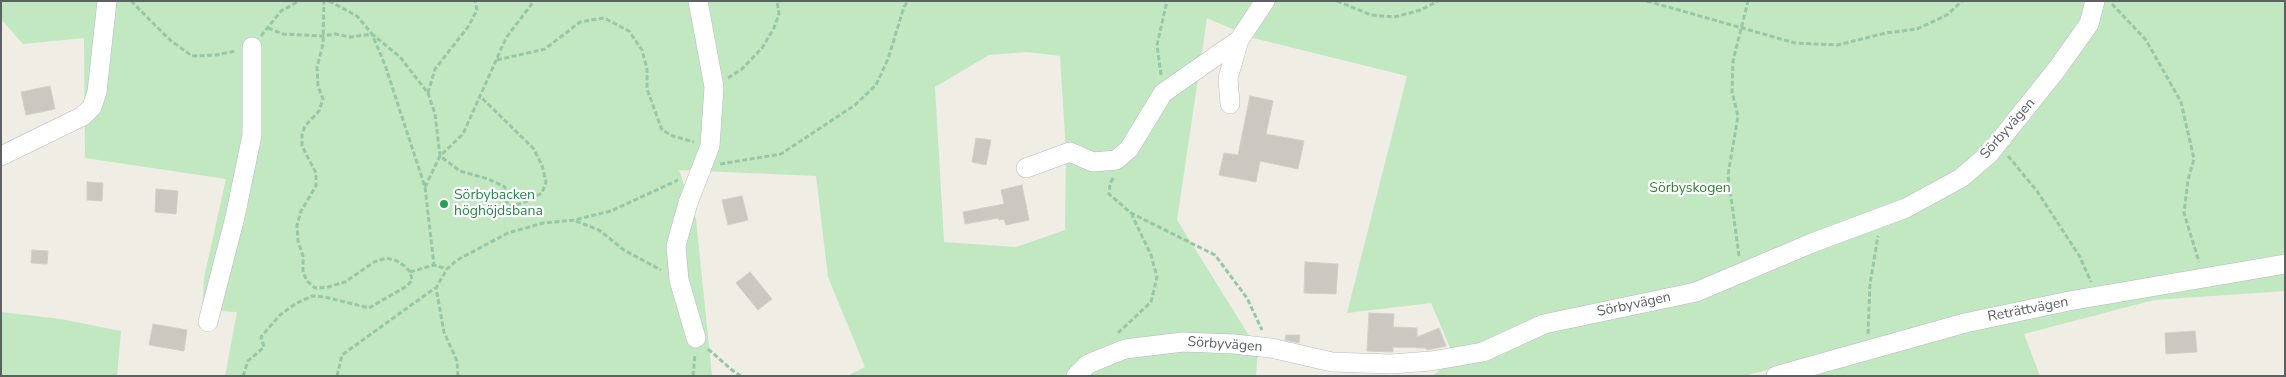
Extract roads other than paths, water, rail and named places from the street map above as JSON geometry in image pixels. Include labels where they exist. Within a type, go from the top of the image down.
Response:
[{"type":"street","points":[[1,156],[83,116],[92,107],[97,92],[107,1]]},
{"type":"street","points":[[696,338],[679,280],[676,246],[688,203],[710,146],[714,86],[698,1]]},
{"type":"street","points":[[1230,104],[1228,78],[1239,40],[1265,1]]},
{"type":"street","name":"Sörbyvägen","points":[[1076,376],[1088,364],[1125,349],[1155,344],[1217,343],[1271,348],[1332,362],[1391,364],[1431,362],[1482,352],[1544,324],[1696,292],[1906,208],[1961,178],[1998,143],[2052,76],[2089,24],[2095,1]]},
{"type":"street","points":[[1026,168],[1070,152],[1093,162],[1116,160],[1129,149],[1163,93],[1239,40]]},
{"type":"street","points":[[208,322],[235,217],[252,135],[252,48]]},
{"type":"street","name":"Reträttvägen","points":[[1776,376],[1965,323],[2096,297],[2285,264]]},
{"type":"place","name":"Sörbybacken höghöjdsbana","points":[[444,204]]},
{"type":"park label","name":"Sörbyskogen","points":[[1690,189]]}]
